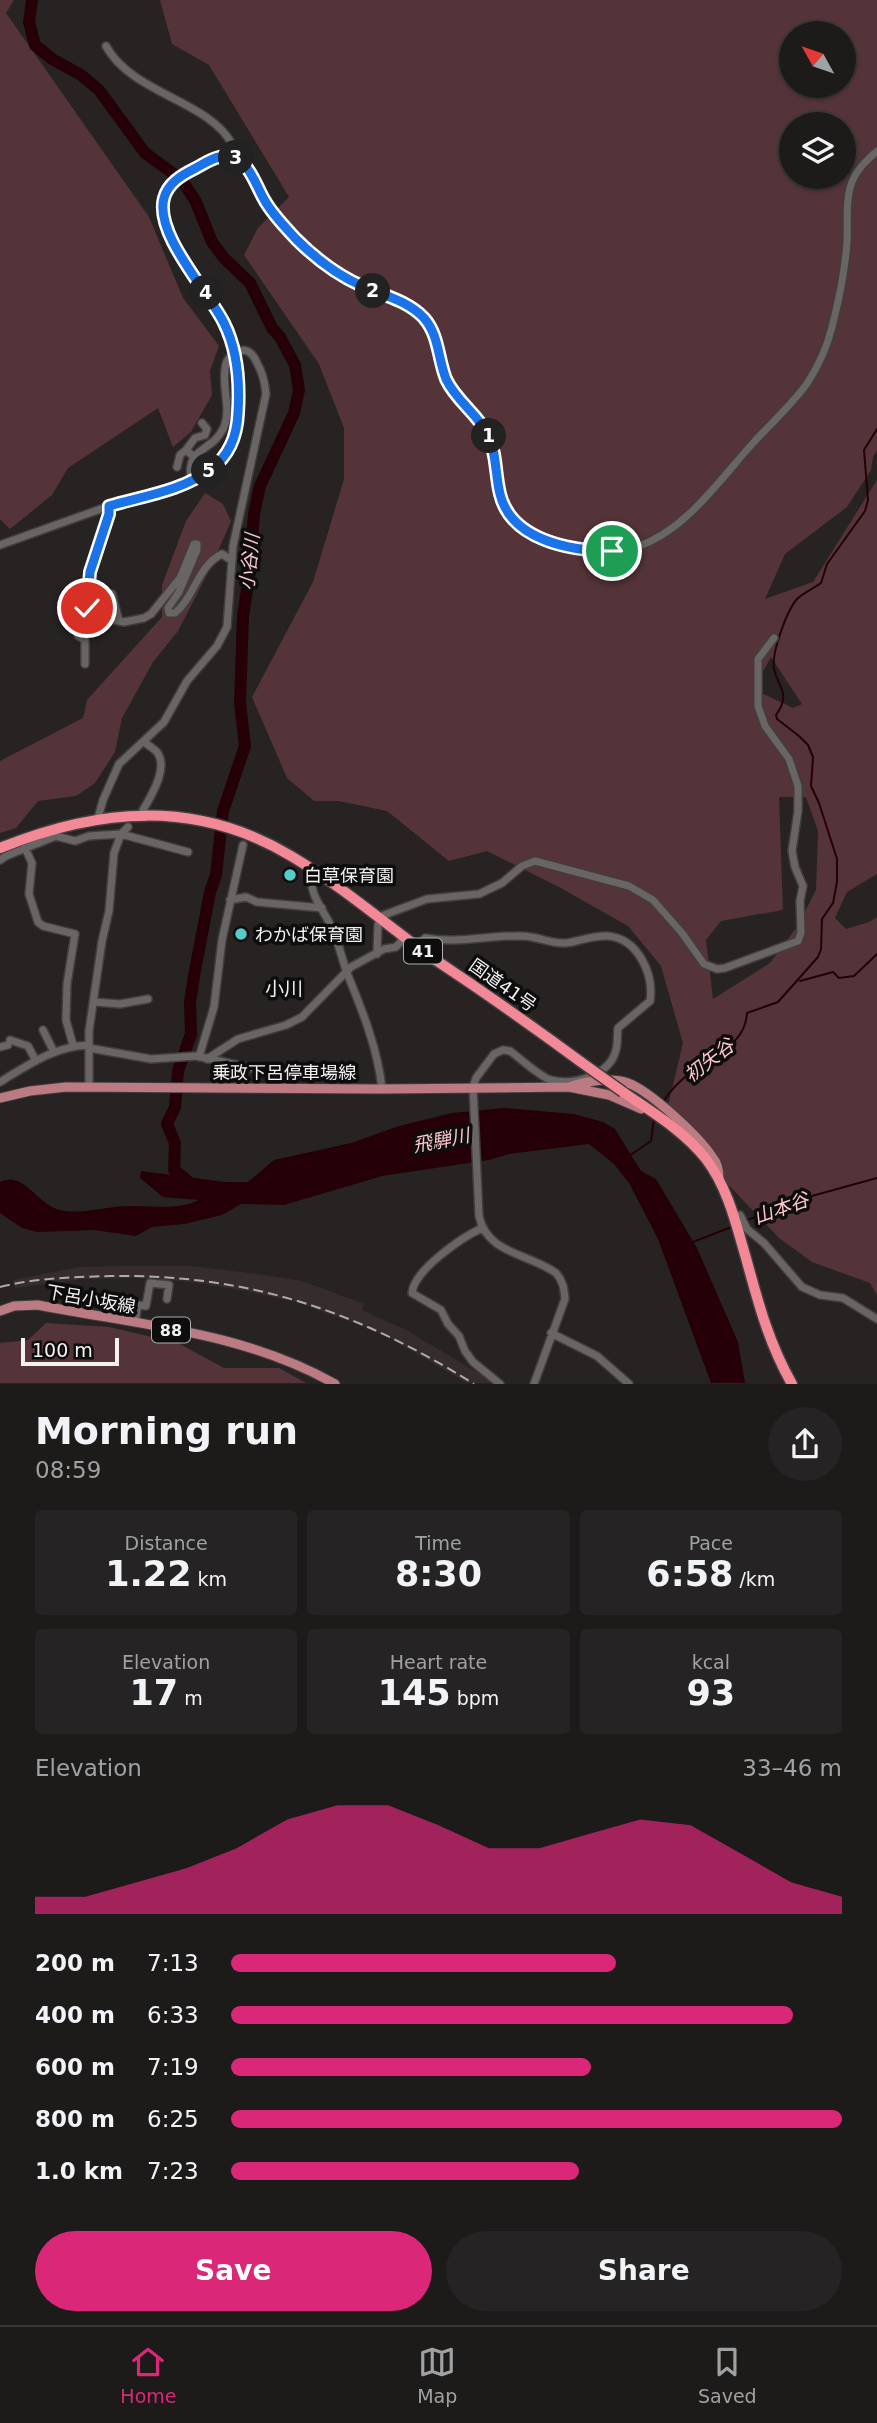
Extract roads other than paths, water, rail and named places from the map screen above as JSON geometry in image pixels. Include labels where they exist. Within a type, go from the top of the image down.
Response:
[{"type":"highway","name":"国道41号","points":[[0,848],[38,832],[86,820],[131,815],[200,820],[222,826],[290,855],[693,1143],[719,1178],[734,1216],[761,1314],[775,1351],[792,1384]]},
{"type":"main road","points":[[569,1087],[580,1083],[615,1080],[639,1088],[703,1146],[719,1169],[719,1178]]},
{"type":"main road","name":"乗政下呂停車場線","points":[[0,1098],[41,1089],[89,1087],[569,1087]]},
{"type":"main road","points":[[569,1087],[609,1095],[655,1114]]},
{"type":"main road","name":"下呂小坂線","points":[[0,1311],[15,1306],[38,1305],[244,1344],[292,1362],[335,1384]]},
{"type":"street","points":[[106,46],[119,65],[131,74],[203,116],[220,130],[232,144],[232,156]]},
{"type":"street","points":[[0,545],[109,506],[179,486],[218,463],[232,444],[238,424],[238,367],[225,325],[179,253],[166,221],[164,196],[172,184],[182,175],[209,161],[232,156],[243,163],[276,216],[296,239],[327,266],[361,286],[407,305],[425,319],[435,338],[451,389],[480,421],[491,440],[500,496],[509,516],[538,538],[573,548],[612,551],[650,541],[677,524],[808,381],[826,346],[835,311],[846,255],[850,186],[859,169],[877,151]]},
{"type":"street","points":[[99,818],[103,800],[120,764],[164,722],[187,681],[222,638],[227,627],[231,560],[266,394],[261,372],[251,353],[239,351],[230,357],[226,365],[227,416],[224,427],[213,442],[190,462],[191,480]]},
{"type":"street","points":[[177,467],[180,455],[191,441],[206,433],[207,429],[202,423]]},
{"type":"street","points":[[186,450],[194,457]]},
{"type":"street","points":[[88,615],[90,572],[109,514],[109,506]]},
{"type":"street","points":[[85,664],[85,640],[78,636],[85,615],[119,621],[139,620],[151,614],[180,578],[194,544],[197,544],[197,550],[179,592],[168,608],[169,613],[178,611],[213,559],[222,554],[231,560]]},
{"type":"street","points":[[113,594],[119,621]]},
{"type":"street","points":[[384,915],[427,899],[479,894],[502,883],[522,866],[535,861],[629,886],[653,900],[682,933],[704,964],[716,969],[798,941],[801,933],[800,901],[803,886],[792,851],[798,811],[798,786],[789,759],[765,726],[758,706],[758,659],[774,638]]},
{"type":"street","points":[[143,810],[153,794],[160,766],[157,752],[144,742]]},
{"type":"street","points":[[86,820],[85,830],[89,836]]},
{"type":"street","points":[[89,1087],[89,1046],[102,941],[109,911],[114,853],[121,834],[128,827]]},
{"type":"street","points":[[0,860],[56,836],[75,841],[89,836],[121,834],[188,852]]},
{"type":"street","points":[[201,1057],[214,1007],[222,940],[243,845]]},
{"type":"street","points":[[25,848],[32,863],[29,894],[38,922],[43,926],[75,934],[67,984],[66,1020],[74,1045]]},
{"type":"street","points":[[314,872],[312,888],[337,939],[355,988],[382,1089]]},
{"type":"street","points":[[230,900],[246,897],[257,902],[322,908]]},
{"type":"street","points":[[377,954],[378,925]]},
{"type":"street","points":[[417,947],[425,938],[437,941],[519,936],[566,943],[583,937],[609,936],[630,946],[644,961],[650,974],[650,1001],[618,1028],[616,1050],[601,1072],[587,1079],[553,1081],[510,1051],[503,1050],[494,1054],[476,1078],[473,1087],[482,1228],[491,1241],[548,1267],[562,1279],[565,1299],[534,1384]]},
{"type":"street","points":[[201,1057],[238,1039],[286,1025],[302,1017],[347,972],[384,949],[396,947],[405,937]]},
{"type":"street","points":[[95,1002],[120,1004],[148,999]]},
{"type":"street","points":[[43,1030],[54,1052]]},
{"type":"street","points":[[6,1044],[28,1046],[36,1061]]},
{"type":"street","points":[[0,1082],[54,1052],[74,1045],[137,1058],[201,1057],[257,1069],[281,1079],[286,1087]]},
{"type":"street","points":[[734,1216],[740,1214],[747,1229],[764,1243],[802,1287],[820,1295],[843,1298],[877,1319]]},
{"type":"street","points":[[482,1228],[469,1234],[426,1268],[412,1293],[441,1310],[473,1362],[500,1384]]},
{"type":"street","points":[[135,1322],[138,1306],[146,1306],[150,1283],[169,1285],[167,1299]]},
{"type":"street","points":[[551,1333],[597,1356],[629,1384]]},
{"type":"water","name":"飛騨川","points":[[504,1108],[574,1114],[603,1122],[615,1129],[641,1171],[656,1179],[697,1248],[738,1342],[745,1383],[711,1383],[658,1239],[629,1183],[614,1164],[589,1144],[509,1154],[489,1160],[382,1176],[284,1205],[241,1204],[222,1215],[184,1224],[152,1227],[136,1236],[94,1230],[37,1232],[22,1228],[0,1213],[0,1182],[9,1180],[23,1184],[44,1202],[60,1210],[182,1205],[199,1200],[163,1197],[140,1178],[141,1171],[225,1182],[248,1182],[274,1160],[351,1143],[399,1126],[452,1113]]},
{"type":"waterway","name":"小谷川","points":[[32,0],[29,22],[35,45],[99,90],[145,153],[182,180],[196,202],[212,242],[250,283],[272,328],[295,365],[299,390],[294,413],[260,486],[254,514],[243,616],[240,703],[245,746],[223,811],[216,875],[210,892],[190,1003],[191,1034],[178,1071],[175,1107],[167,1124],[175,1143],[174,1170],[191,1184]]},
{"type":"waterway","points":[[664,1101],[687,1075],[734,1042],[745,1025],[747,1013],[778,1002],[818,957],[821,949],[822,919],[833,903],[837,859],[811,786],[813,757],[808,745],[777,719],[783,696],[774,662],[789,612],[798,598],[821,583],[827,564],[865,511],[868,500],[864,450],[877,429]]},
{"type":"waterway","name":"初矢谷","points":[[800,981],[833,972],[839,978],[854,976],[877,954]]},
{"type":"waterway","name":"初矢谷","points":[[629,1156],[651,1141],[654,1118]]},
{"type":"waterway","name":"山本谷","points":[[745,1221],[801,1199],[877,1178]]},
{"type":"waterway","name":"山本谷","points":[[693,1242],[734,1226]]},
{"type":"railway","points":[[0,1287],[41,1280],[111,1276],[161,1277],[255,1290],[344,1317],[431,1358],[474,1384]]},
{"type":"place","name":"白草保育園","points":[[290,875]]},
{"type":"place","name":"わかば保育園","points":[[241,934]]},
{"type":"district","name":"小川","points":[[284,988]]}]
